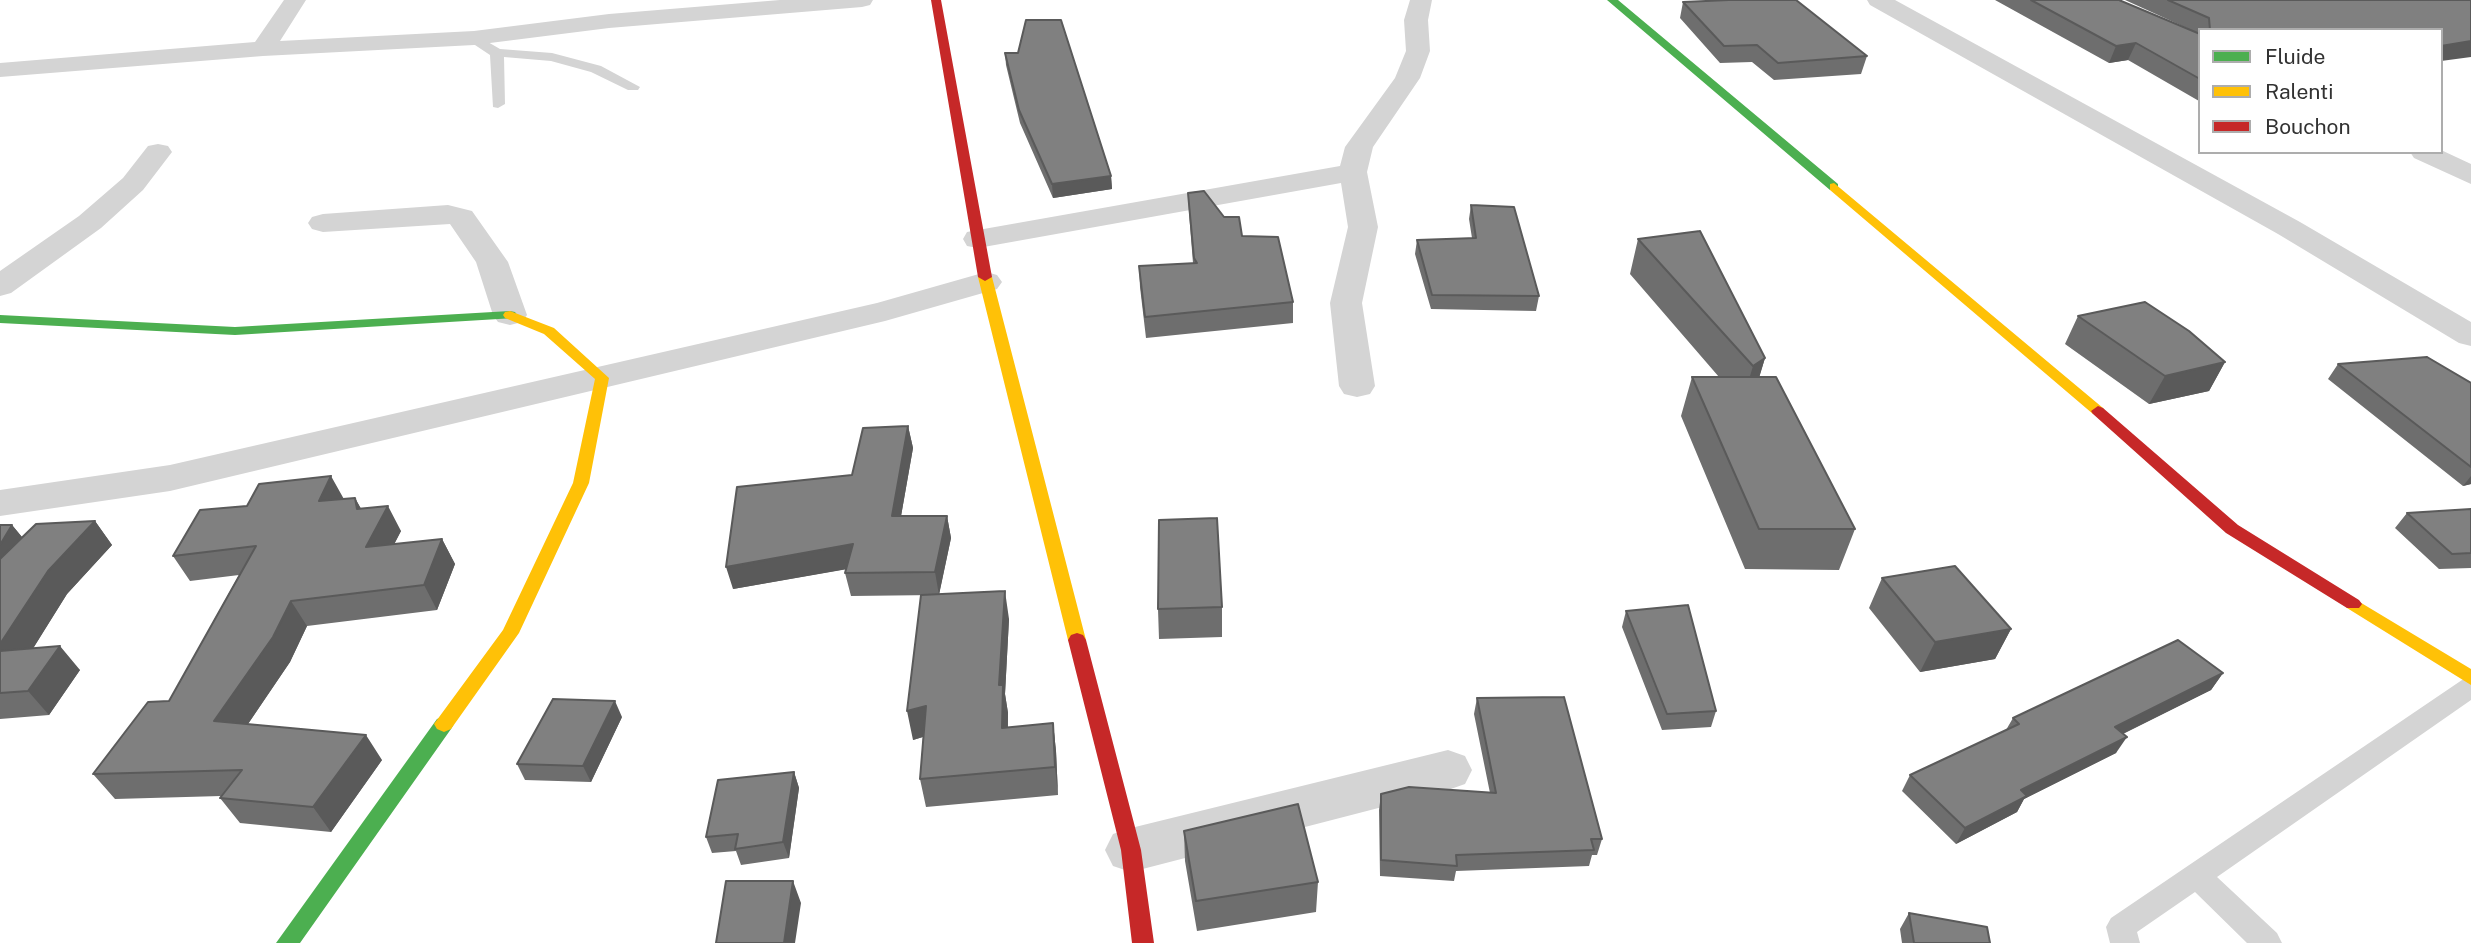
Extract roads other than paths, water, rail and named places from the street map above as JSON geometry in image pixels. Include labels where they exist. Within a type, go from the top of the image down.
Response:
[{"type":"street","points":[[263,49],[295,0]]},
{"type":"street","points":[[0,69],[263,49],[474,38],[609,20],[862,0]]},
{"type":"street","points":[[936,0],[986,282],[1131,850],[1143,943]]},
{"type":"street","points":[[1357,386],[1346,303],[1363,227],[1353,172],[1359,147],[1407,78],[1418,51],[1416,20],[1421,0]]},
{"type":"street","points":[[1612,0],[2072,388],[2232,529],[2471,678]]},
{"type":"street","points":[[1878,0],[2289,228],[2471,336]]},
{"type":"street","points":[[0,286],[90,222],[133,184],[158,152]]},
{"type":"street","points":[[2428,154],[2471,175]]},
{"type":"street","points":[[978,239],[1353,172]]},
{"type":"street","points":[[323,223],[448,214],[461,218],[492,262],[510,316]]},
{"type":"street","points":[[0,503],[170,478],[602,378],[885,310],[986,282]]},
{"type":"street","points":[[0,319],[235,331],[510,316],[549,331],[602,378]]},
{"type":"street","points":[[287,943],[510,633],[581,483],[602,378]]},
{"type":"street","points":[[1131,850],[1448,770]]},
{"type":"lane","points":[[474,38],[497,53],[552,57],[596,69],[633,87]]},
{"type":"lane","points":[[497,53],[498,104]]},
{"type":"lane","points":[[2125,943],[2122,927],[2195,874],[2471,687]]},
{"type":"lane","points":[[2195,874],[2267,943]]}]
